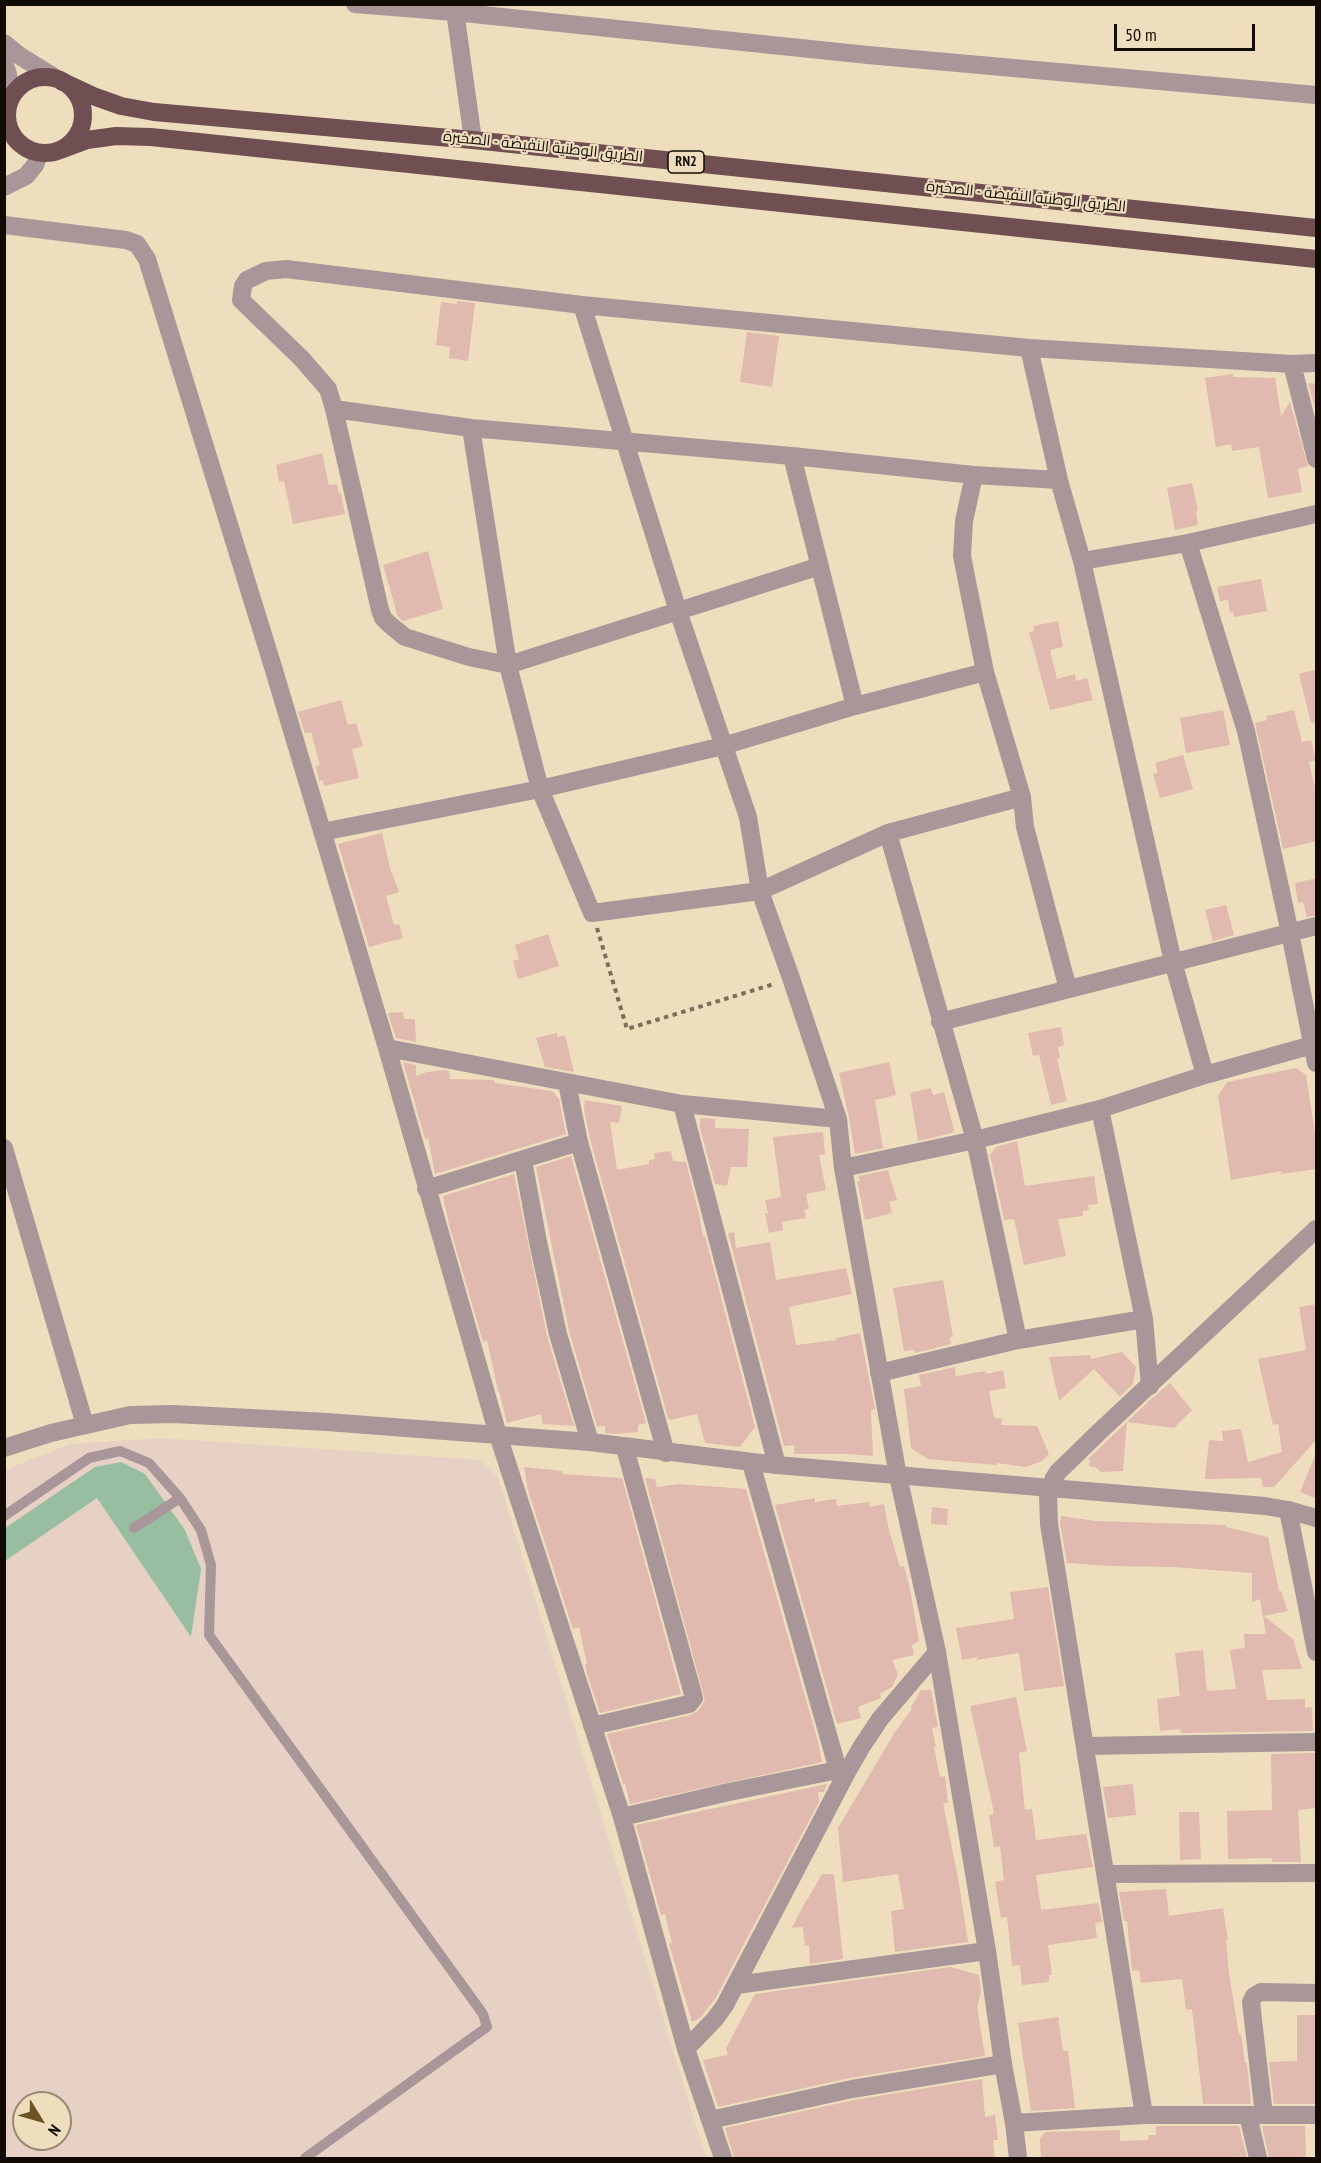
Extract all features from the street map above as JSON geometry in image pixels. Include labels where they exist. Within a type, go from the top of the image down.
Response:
[{"type":"highway","points":[[4,136],[23,146],[40,153],[60,150],[70,143],[78,133],[82,121],[82,109],[71,87],[57,79],[34,79],[12,89],[7,121],[15,139],[23,146]]},
{"type":"highway","name":"الطريق الوطنية النفيضة - الصخيرة","points":[[57,79],[121,106],[154,112],[473,140],[1317,228]]},
{"type":"highway","name":"الطريق الوطنية النفيضة - الصخيرة","points":[[60,150],[87,140],[116,136],[151,137],[1317,259]]},
{"type":"street","points":[[355,4],[454,8],[868,55],[1317,95]]},
{"type":"street","points":[[454,8],[473,140]]},
{"type":"street","points":[[4,43],[28,62],[57,79]]},
{"type":"street","points":[[4,62],[12,89]]},
{"type":"street","points":[[4,188],[26,176],[35,165],[40,153]]},
{"type":"street","points":[[4,225],[126,240],[137,244],[147,259],[387,1048],[498,1435],[622,1817],[686,2049],[723,2158]]},
{"type":"street","points":[[820,566],[508,665],[469,657],[405,637],[383,618],[375,594],[328,389],[242,300],[241,293],[247,280],[266,271],[286,269],[582,304],[1029,348],[1292,364],[1317,363]]},
{"type":"street","points":[[582,304],[678,611],[748,818],[760,891],[792,978],[838,1119],[843,1168],[898,1476],[937,1652],[987,1951],[1018,2158]]},
{"type":"street","points":[[1029,348],[1059,480],[1082,561],[1173,962],[1205,1075]]},
{"type":"street","points":[[1292,364],[1317,459]]},
{"type":"street","points":[[334,409],[471,428],[792,456],[974,475],[1059,480]]},
{"type":"street","points":[[471,428],[508,665],[540,789],[592,913],[760,891],[888,833],[1022,797]]},
{"type":"street","points":[[792,456],[855,706]]},
{"type":"street","points":[[974,475],[964,521],[962,556],[985,672],[1022,797],[1025,827],[1068,989]]},
{"type":"street","points":[[1082,561],[1188,543],[1317,514]]},
{"type":"street","points":[[1188,543],[1246,731],[1315,1044],[1317,1063]]},
{"type":"street","points":[[322,832],[540,789],[723,746],[855,706],[985,672]]},
{"type":"street","points":[[888,833],[975,1140],[1018,1340]]},
{"type":"street","points":[[940,1022],[1317,926]]},
{"type":"street","points":[[843,1168],[975,1140],[1100,1108],[1315,1044]]},
{"type":"street","points":[[387,1048],[682,1104],[838,1119]]},
{"type":"street","points":[[567,1083],[579,1142],[666,1453]]},
{"type":"street","points":[[682,1104],[777,1465]]},
{"type":"street","points":[[1100,1108],[1144,1319],[1150,1386]]},
{"type":"street","points":[[426,1189],[579,1142]]},
{"type":"street","points":[[4,1148],[85,1425]]},
{"type":"street","points":[[523,1160],[537,1242],[558,1334],[590,1442]]},
{"type":"street","points":[[1144,2115],[1049,1524],[1050,1487],[1058,1472],[1099,1432],[1317,1229]]},
{"type":"street","points":[[879,1372],[1018,1340],[1144,1319]]},
{"type":"street","points":[[4,1448],[130,1415],[174,1414],[327,1422],[590,1442],[751,1463],[1288,1509],[1317,1518]]},
{"type":"street","points":[[592,1726],[689,1704],[694,1698],[625,1448]]},
{"type":"street","points":[[751,1463],[842,1771]]},
{"type":"street","points":[[1288,1509],[1317,1652]]},
{"type":"street","points":[[686,2049],[715,2019],[736,1985],[842,1771],[880,1719],[937,1652]]},
{"type":"street","points":[[1085,1746],[1317,1742]]},
{"type":"street","points":[[622,1817],[729,1792],[842,1771]]},
{"type":"street","points":[[1106,1874],[1317,1873]]},
{"type":"street","points":[[736,1985],[987,1951]]},
{"type":"street","points":[[1258,2158],[1251,2002],[1254,1996],[1262,1992],[1317,1993]]},
{"type":"street","points":[[710,2120],[852,2089],[1003,2064]]},
{"type":"street","points":[[1014,2123],[1144,2115],[1317,2115]]},
{"type":"lane","points":[[4,1515],[89,1458],[120,1451],[149,1463],[180,1498],[201,1530],[211,1565],[209,1635],[483,2014],[487,2027],[305,2158]]},
{"type":"lane","points":[[134,1528],[180,1498]]},
{"type":"path","points":[[592,913],[627,1029],[792,978]]},
{"type":"shaded area","points":[[162,1438],[481,1460],[498,1477],[706,2158],[5,2158],[5,1470],[70,1444]]},
{"type":"green space","points":[[121,1462],[145,1474],[185,1530],[201,1569],[191,1637],[97,1498],[5,1561],[5,1528],[95,1467]]},
{"type":"building","points":[[457,301],[475,303],[468,361],[449,358],[450,347],[436,345],[441,302],[457,304]]},
{"type":"building","points":[[747,332],[779,336],[772,387],[740,382]]},
{"type":"building","points":[[1233,374],[1233,377],[1275,378],[1281,416],[1290,402],[1308,466],[1298,469],[1302,492],[1268,498],[1259,447],[1232,451],[1231,444],[1216,447],[1205,378]]},
{"type":"building","points":[[1308,383],[1317,384],[1317,415]]},
{"type":"building","points":[[322,453],[329,485],[337,484],[345,514],[293,524],[284,481],[279,482],[276,465]]},
{"type":"building","points":[[1192,483],[1198,511],[1196,511],[1198,525],[1175,530],[1167,488]]},
{"type":"building","points":[[428,551],[443,609],[403,621],[398,617],[383,565]]},
{"type":"building","points":[[1261,579],[1267,611],[1234,617],[1233,612],[1230,613],[1228,600],[1220,601],[1217,587]]},
{"type":"building","points":[[1058,621],[1063,647],[1050,650],[1057,679],[1075,674],[1076,681],[1087,678],[1093,700],[1050,710],[1029,632],[1034,631],[1033,626]]},
{"type":"building","points":[[1317,669],[1317,722],[1311,723],[1299,674]]},
{"type":"building","points":[[341,700],[348,725],[356,723],[363,746],[352,749],[359,778],[324,786],[323,780],[319,781],[316,766],[320,765],[311,732],[305,734],[298,712]]},
{"type":"building","points":[[1223,710],[1230,745],[1186,753],[1180,718]]},
{"type":"building","points":[[1294,710],[1302,742],[1311,740],[1316,760],[1309,762],[1317,796],[1317,841],[1283,849],[1255,723],[1267,720],[1266,716]]},
{"type":"building","points":[[1183,755],[1193,789],[1160,798],[1153,774],[1158,773],[1155,763]]},
{"type":"building","points":[[382,833],[390,868],[399,892],[386,896],[394,925],[399,924],[403,938],[369,947],[338,844]]},
{"type":"building","points":[[1317,878],[1317,915],[1307,917],[1303,902],[1298,903],[1295,883]]},
{"type":"building","points":[[1226,905],[1234,935],[1213,941],[1205,910]]},
{"type":"building","points":[[548,934],[559,966],[518,979],[513,961],[519,959],[515,945]]},
{"type":"building","points":[[403,1012],[404,1019],[415,1019],[416,1042],[396,1038],[388,1013]]},
{"type":"building","points":[[1061,1027],[1064,1045],[1058,1047],[1060,1058],[1057,1059],[1067,1101],[1051,1105],[1039,1055],[1033,1056],[1028,1033]]},
{"type":"building","points":[[557,1033],[557,1037],[565,1035],[574,1072],[545,1067],[536,1038]]},
{"type":"building","points":[[403,1062],[416,1065],[416,1076],[445,1070],[449,1071],[450,1079],[494,1080],[495,1083],[552,1091],[559,1099],[566,1134],[435,1174],[428,1138],[425,1139]]},
{"type":"building","points":[[889,1062],[896,1095],[875,1100],[883,1148],[855,1154],[839,1073]]},
{"type":"building","points":[[1296,1068],[1306,1075],[1317,1146],[1317,1169],[1281,1174],[1281,1171],[1231,1180],[1218,1096],[1227,1082]]},
{"type":"building","points":[[931,1088],[933,1095],[944,1092],[954,1130],[952,1133],[918,1141],[910,1093]]},
{"type":"building","points":[[585,1100],[622,1106],[619,1123],[610,1122],[617,1170],[649,1164],[649,1160],[655,1159],[654,1153],[671,1151],[673,1161],[686,1162],[703,1236],[705,1236],[755,1427],[740,1447],[705,1443],[697,1414],[669,1420],[668,1418],[590,1139],[584,1109]]},
{"type":"building","points":[[700,1118],[715,1119],[715,1128],[749,1129],[747,1167],[731,1167],[727,1186],[715,1184],[700,1128]]},
{"type":"building","points":[[823,1132],[825,1154],[819,1155],[826,1190],[806,1194],[809,1209],[804,1210],[806,1218],[782,1222],[783,1230],[769,1233],[765,1200],[781,1197],[773,1137]]},
{"type":"building","points":[[1017,1141],[1025,1186],[1094,1176],[1098,1204],[1088,1205],[1089,1210],[1083,1211],[1083,1216],[1058,1219],[1066,1256],[1024,1265],[1014,1219],[1004,1220],[990,1155],[996,1147]]},
{"type":"building","points":[[571,1156],[646,1423],[638,1425],[638,1432],[605,1433],[605,1426],[597,1427],[569,1331],[536,1167]]},
{"type":"building","points":[[888,1170],[897,1200],[889,1202],[892,1213],[865,1220],[857,1181],[860,1181],[859,1176]]},
{"type":"building","points":[[514,1174],[547,1336],[574,1426],[543,1424],[541,1414],[507,1423],[487,1340],[483,1342],[449,1225],[443,1196]]},
{"type":"building","points":[[734,1232],[736,1248],[770,1242],[776,1280],[846,1268],[852,1294],[789,1307],[796,1345],[836,1340],[836,1338],[860,1333],[875,1409],[871,1410],[873,1456],[794,1454],[794,1445],[784,1446],[728,1233]]},
{"type":"building","points":[[943,1280],[953,1337],[950,1337],[951,1344],[915,1353],[914,1350],[904,1351],[893,1288]]},
{"type":"building","points":[[1317,1304],[1317,1439],[1274,1487],[1263,1487],[1261,1478],[1205,1479],[1209,1440],[1223,1441],[1222,1431],[1241,1429],[1248,1462],[1282,1452],[1278,1424],[1273,1425],[1258,1359],[1306,1350],[1299,1307]]},
{"type":"building","points":[[1122,1352],[1136,1367],[1133,1384],[1120,1397],[1094,1369],[1059,1401],[1049,1357],[1090,1355],[1091,1359]]},
{"type":"building","points":[[955,1367],[956,1376],[985,1371],[986,1374],[1003,1370],[1006,1388],[989,1391],[994,1418],[1002,1419],[1001,1425],[1037,1426],[1049,1454],[1042,1461],[1025,1467],[928,1459],[911,1448],[904,1389],[921,1386],[919,1375]]},
{"type":"building","points":[[1170,1383],[1192,1410],[1174,1428],[1127,1422],[1123,1471],[1101,1472],[1089,1466],[1090,1460],[1088,1459],[1150,1400]]},
{"type":"building","points":[[1317,1453],[1317,1499],[1300,1492]]},
{"type":"building","points":[[524,1467],[563,1471],[562,1474],[622,1478],[681,1694],[600,1713],[587,1674],[579,1627],[573,1629],[528,1491]]},
{"type":"building","points":[[645,1478],[655,1479],[657,1487],[679,1484],[746,1489],[822,1762],[630,1804],[607,1734],[691,1715],[698,1711],[705,1700]]},
{"type":"building","points":[[815,1498],[815,1502],[836,1499],[837,1506],[869,1502],[870,1507],[884,1504],[900,1567],[904,1566],[910,1589],[919,1641],[912,1645],[914,1655],[892,1660],[898,1674],[892,1687],[880,1694],[881,1698],[858,1707],[861,1718],[837,1724],[775,1505]]},
{"type":"building","points":[[932,1507],[948,1509],[947,1525],[931,1524]]},
{"type":"building","points":[[1061,1516],[1095,1521],[1226,1525],[1226,1527],[1268,1537],[1279,1591],[1281,1591],[1288,1611],[1264,1616],[1293,1639],[1302,1669],[1262,1670],[1267,1700],[1305,1699],[1305,1708],[1312,1707],[1313,1731],[1181,1733],[1180,1729],[1160,1731],[1157,1699],[1180,1696],[1175,1653],[1203,1650],[1207,1691],[1236,1689],[1230,1650],[1245,1648],[1244,1634],[1266,1634],[1260,1599],[1252,1602],[1252,1573],[1067,1563],[1060,1523]]},
{"type":"building","points":[[1048,1587],[1064,1686],[1024,1691],[1019,1653],[977,1660],[977,1657],[962,1660],[956,1628],[1014,1619],[1010,1592]]},
{"type":"building","points":[[921,1690],[931,1690],[938,1727],[932,1728],[936,1747],[934,1747],[940,1777],[945,1776],[948,1803],[943,1803],[968,1942],[895,1952],[891,1911],[904,1909],[898,1874],[843,1882],[838,1828],[895,1732],[912,1709]]},
{"type":"building","points":[[1016,1697],[1027,1751],[1019,1753],[1025,1810],[1032,1809],[1036,1840],[1086,1834],[1093,1867],[1036,1875],[1041,1910],[1098,1903],[1102,1922],[1095,1923],[1097,1938],[1048,1945],[1052,1975],[1049,1975],[1049,1982],[1022,1985],[1020,1965],[1012,1966],[1007,1917],[1001,1918],[995,1882],[1004,1880],[1000,1846],[994,1847],[989,1815],[994,1814],[970,1706]]},
{"type":"building","points":[[1317,1753],[1317,1808],[1298,1810],[1301,1862],[1272,1862],[1272,1858],[1228,1859],[1227,1811],[1272,1810],[1271,1754]]},
{"type":"building","points":[[827,1784],[824,1792],[818,1792],[819,1802],[715,1999],[700,2018],[692,2022],[669,1944],[672,1943],[665,1914],[661,1915],[636,1825]]},
{"type":"building","points":[[1133,1784],[1136,1815],[1108,1818],[1103,1787]]},
{"type":"building","points":[[1179,1812],[1199,1812],[1201,1859],[1180,1860]]},
{"type":"building","points":[[822,1874],[834,1874],[843,1959],[810,1964],[809,1945],[805,1946],[803,1927],[792,1928]]},
{"type":"building","points":[[1166,1889],[1169,1916],[1223,1908],[1228,1940],[1226,1940],[1229,1973],[1239,2035],[1241,2034],[1245,2063],[1247,2063],[1251,2104],[1203,2104],[1192,2009],[1186,2010],[1182,1979],[1141,1983],[1139,1970],[1132,1971],[1127,1921],[1124,1921],[1119,1892]]},
{"type":"building","points":[[951,1967],[979,1975],[981,1991],[977,2007],[985,2056],[850,2078],[718,2107],[703,2060],[728,2055],[726,2048],[755,1994]]},
{"type":"building","points":[[1297,2015],[1317,2015],[1317,2104],[1274,2104],[1269,2062],[1297,2061]]},
{"type":"building","points":[[1058,2017],[1063,2051],[1068,2051],[1075,2108],[1031,2111],[1018,2023]]},
{"type":"building","points":[[982,2079],[985,2117],[995,2115],[998,2140],[993,2140],[995,2158],[734,2158],[725,2128],[854,2100]]},
{"type":"building","points":[[1156,2126],[1239,2126],[1247,2158],[1041,2158],[1040,2139],[1045,2132],[1120,2130],[1120,2141],[1148,2140],[1149,2135],[1156,2135]]},
{"type":"building","points":[[1262,2126],[1305,2126],[1306,2158],[1269,2158]]}]
